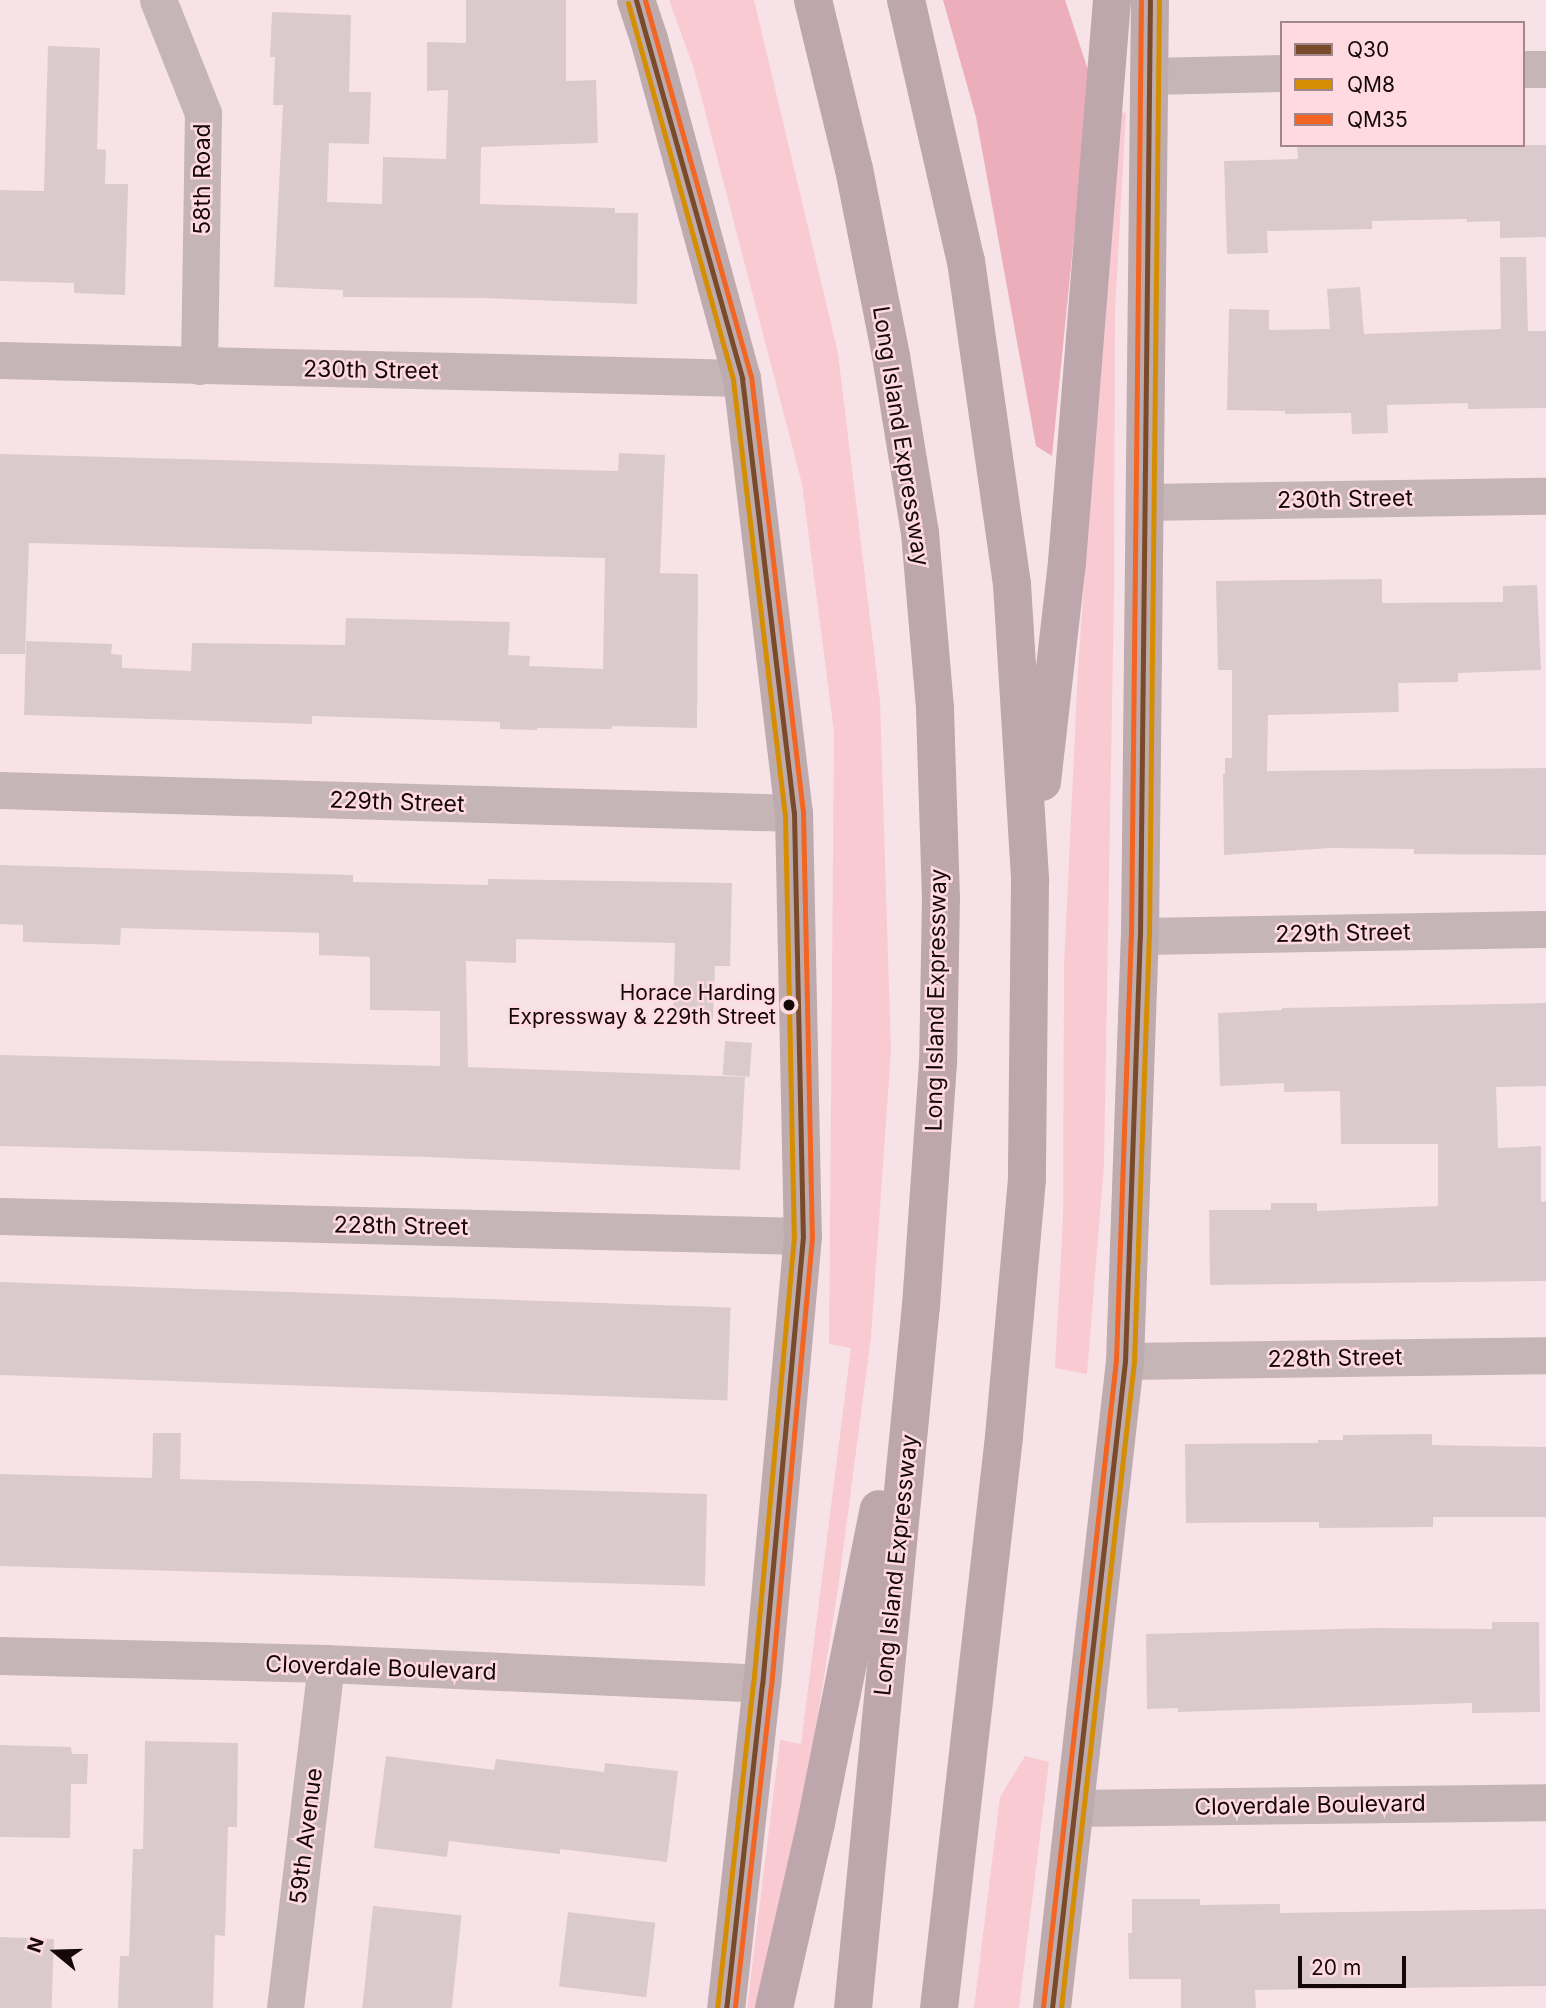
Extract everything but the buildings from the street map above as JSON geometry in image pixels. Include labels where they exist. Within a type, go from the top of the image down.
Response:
[{"type":"highway","name":"Long Island Expressway","points":[[813,0],[854,169],[891,356],[920,533],[935,709],[941,897],[939,1063],[921,1305],[853,2008]]},
{"type":"highway","points":[[906,0],[966,261],[1012,584],[1030,881],[1027,1179],[1004,1437],[939,2008]]},
{"type":"highway","points":[[1030,881],[1067,562],[1112,0]]},
{"type":"highway","points":[[774,2008],[816,1823],[921,1305]]},
{"type":"main road","points":[[636,0],[743,378],[794,813],[803,1236],[762,1684],[726,2008]]},
{"type":"main road","points":[[1052,2008],[1125,1361],[1140,936],[1150,0]]},
{"type":"street","name":"58th Road","points":[[158,0],[203,113],[200,366]]},
{"type":"street","points":[[1525,69],[1546,69]]},
{"type":"street","points":[[1148,76],[1280,73]]},
{"type":"street","name":"230th Street","points":[[0,360],[743,378]]},
{"type":"street","name":"230th Street","points":[[1144,502],[1546,496]]},
{"type":"street","name":"229th Street","points":[[0,790],[794,813]]},
{"type":"street","name":"229th Street","points":[[1140,936],[1546,929]]},
{"type":"street","name":"228th Street","points":[[0,1216],[803,1236]]},
{"type":"street","name":"228th Street","points":[[1125,1361],[1546,1355]]},
{"type":"street","name":"Cloverdale Boulevard","points":[[0,1656],[326,1664],[762,1684]]},
{"type":"street","name":"59th Avenue","points":[[285,2008],[326,1664]]},
{"type":"street","name":"Cloverdale Boulevard","points":[[1074,1808],[1546,1802]]},
{"type":"shaded area","points":[[669,0],[754,0],[838,353],[880,701],[891,1050],[871,1337],[838,1589],[810,1765],[758,2008],[747,2008],[780,1740],[801,1744],[851,1348],[829,1344],[834,732],[802,484],[694,69]]},
{"type":"shaded area","points":[[943,0],[1065,0],[1090,76],[1052,456],[1036,446],[976,117]]},
{"type":"shaded area","points":[[1126,112],[1115,312],[1114,594],[1104,1165],[1087,1374],[1055,1368],[1063,1218],[1064,966],[1078,669],[1117,115]]},
{"type":"shaded area","points":[[1025,1756],[1049,1762],[1019,2008],[974,2008],[1000,1797]]},
{"type":"transit line","name":"Q30","points":[[636,0],[742,378],[794,813],[803,1236],[762,1684],[726,2008]]},
{"type":"transit line","name":"QM35","points":[[645,0],[751,376],[803,813],[812,1237],[771,1685],[735,2008]]},
{"type":"transit line","name":"QM35","points":[[1043,2007],[1116,1360],[1131,936],[1141,0]]},
{"type":"transit line","name":"Q30","points":[[1052,2008],[1125,1361],[1140,936],[1150,0]]},
{"type":"transit line","name":"QM8","points":[[1061,2008],[1134,1361],[1149,936],[1159,0]]},
{"type":"transit line","name":"QM8","points":[[628,3],[733,380],[785,814],[794,1236],[753,1683],[717,2007]]},
{"type":"place","name":"Horace Harding Expressway & 229th Street","points":[[789,1005]]}]
